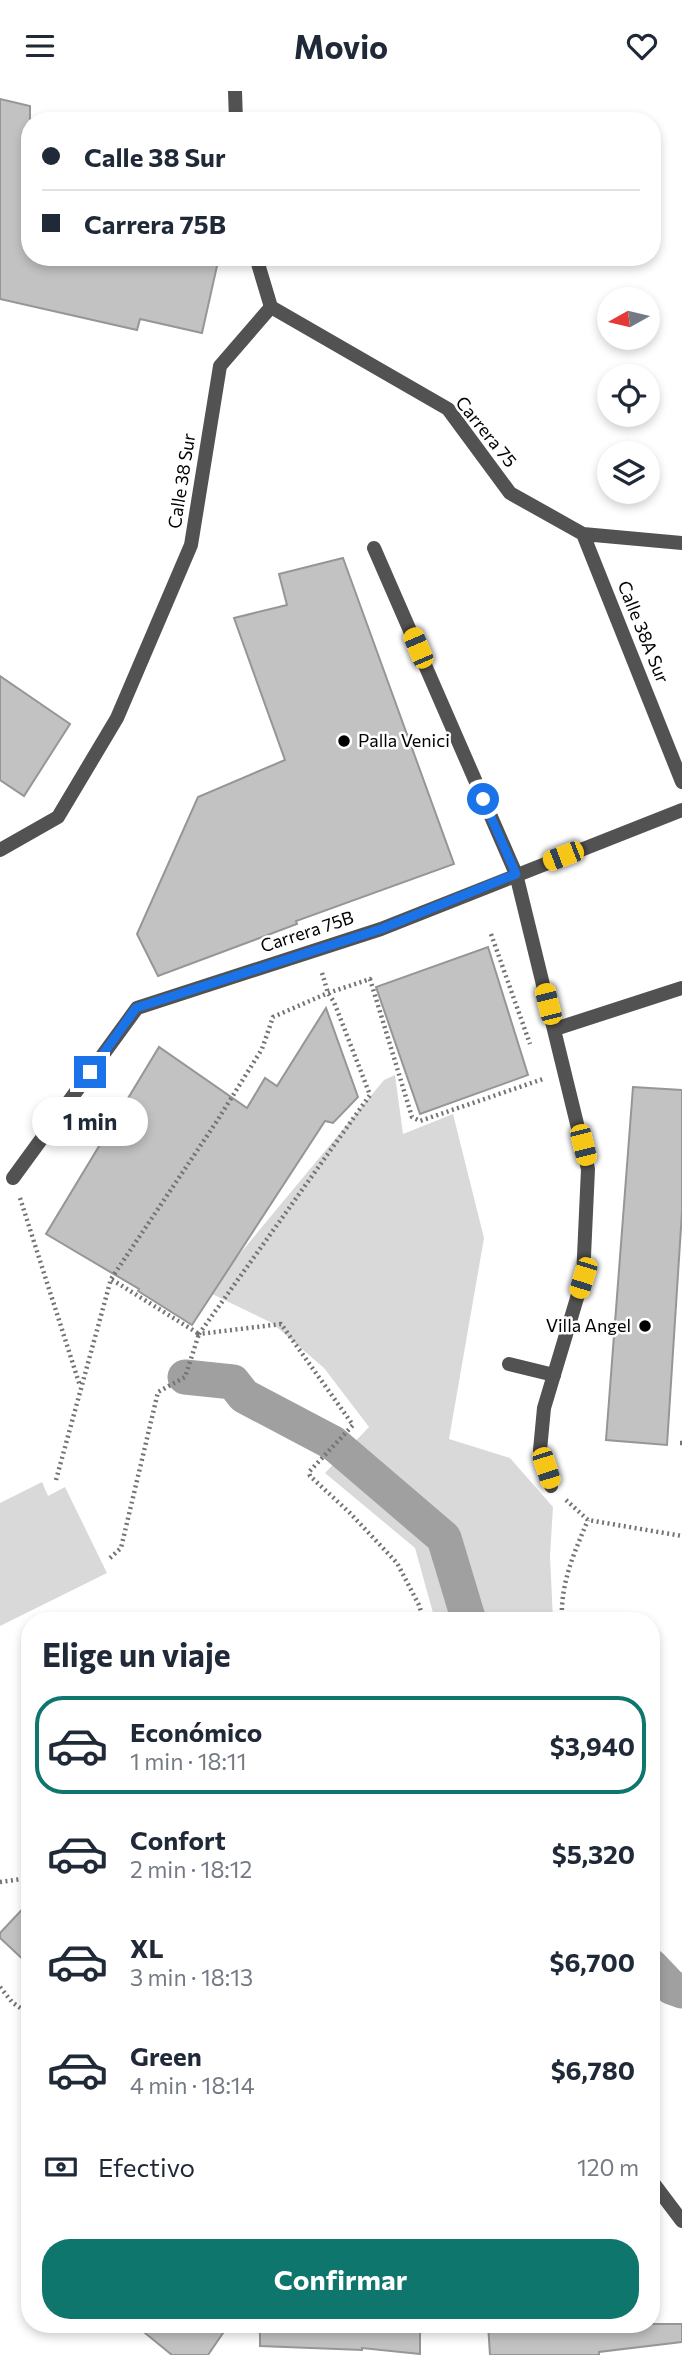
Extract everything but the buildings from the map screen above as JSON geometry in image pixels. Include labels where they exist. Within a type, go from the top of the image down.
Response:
[{"type":"street","points":[[235,91],[236,112]]},
{"type":"street","points":[[259,266],[271,307]]},
{"type":"street","name":"Carrera 75","points":[[271,307],[448,409],[510,493],[583,534],[682,543]]},
{"type":"street","name":"Calle 38 Sur","points":[[0,850],[58,817],[117,718],[191,545],[220,366],[271,307]]},
{"type":"street","name":"Calle 38A Sur","points":[[583,534],[682,782]]},
{"type":"street","points":[[374,548],[516,874],[588,1169],[583,1278],[544,1408],[540,1450],[551,1486]]},
{"type":"street","name":"Carrera 75B","points":[[13,1178],[136,1008],[381,929],[682,810]]},
{"type":"street","points":[[555,1030],[682,988]]},
{"type":"street","points":[[509,1364],[554,1375]]},
{"type":"street","points":[[660,2192],[682,2221]]},
{"type":"path","points":[[491,934],[534,1056]]},
{"type":"path","points":[[110,1558],[121,1548],[158,1392],[185,1377],[199,1334],[370,1095],[334,1002],[328,993],[316,950]]},
{"type":"path","points":[[56,1479],[111,1279],[262,1049],[273,1017],[328,993],[370,979],[412,1117],[419,1121],[543,1080],[539,1068]]},
{"type":"path","points":[[13,1178],[80,1387]]},
{"type":"path","points":[[111,1279],[199,1334],[281,1324],[354,1425],[309,1472],[310,1476],[350,1513],[397,1563],[421,1612]]},
{"type":"path","points":[[562,1612],[567,1570],[588,1520],[682,1536]]},
{"type":"path","points":[[0,1882],[21,1879]]},
{"type":"path","points":[[0,1987],[21,2008]]},
{"type":"shaded area","points":[[395,1075],[403,1134],[453,1114],[484,1238],[449,1439],[510,1458],[553,1507],[550,1556],[553,1612],[433,1612],[415,1548],[325,1473],[369,1427],[324,1368],[272,1323],[208,1292],[384,1080]]},
{"type":"shaded area","points":[[42,1482],[48,1496],[65,1487],[107,1573],[28,1612],[21,1612],[21,1616],[0,1626],[0,1503]]},
{"type":"waterway","points":[[185,1377],[233,1382],[244,1396],[333,1443],[444,1538],[466,1612]]},
{"type":"waterway","points":[[660,1975],[671,1987],[682,1991]]},
{"type":"place","name":"Palla Venici","points":[[344,741]]},
{"type":"place","name":"Villa Angel","points":[[645,1326]]},
{"type":"route","points":[[90,1072],[136,1008],[381,929],[516,874],[483,799]]}]
